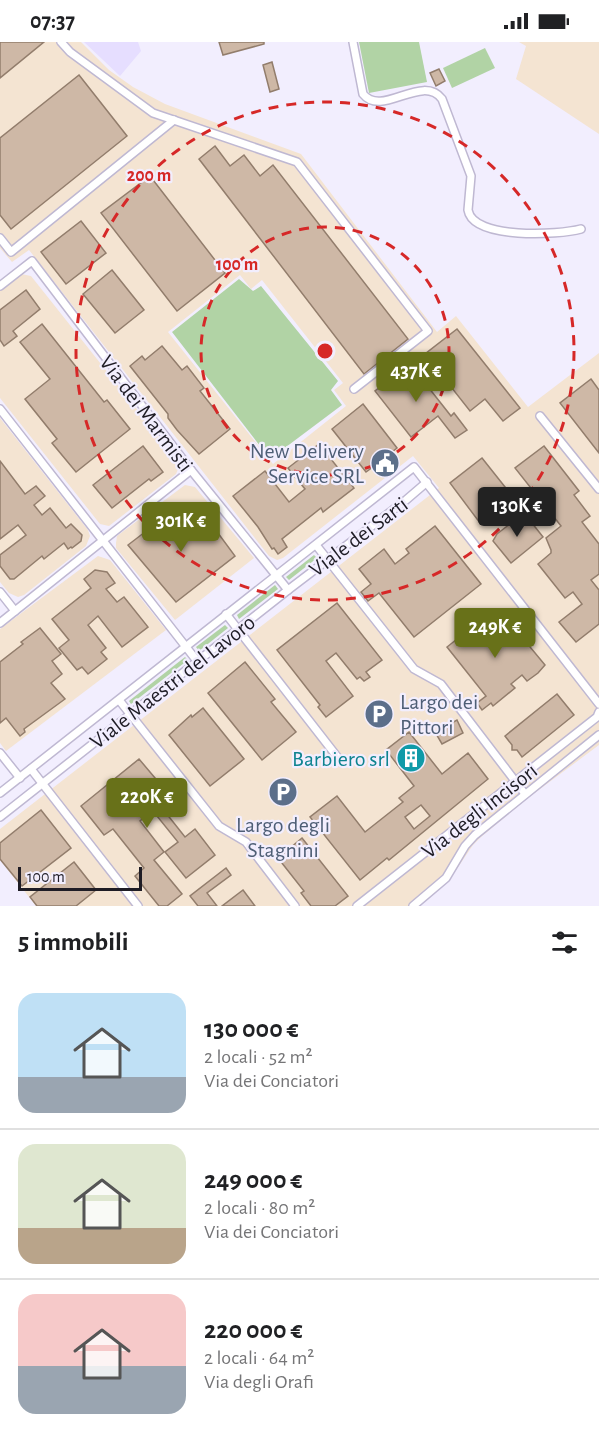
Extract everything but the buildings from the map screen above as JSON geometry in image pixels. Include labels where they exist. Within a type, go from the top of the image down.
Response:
[{"type":"street","points":[[61,42],[70,52],[153,113],[297,162],[428,331],[354,389]]},
{"type":"street","points":[[353,42],[363,94],[369,100],[380,101],[427,90],[436,92],[442,99],[471,176],[468,210],[469,215],[476,222],[502,230],[529,234],[558,234],[581,229]]},
{"type":"street","points":[[0,238],[11,252],[174,120]]},
{"type":"street","name":"Via dei Marmisti","points":[[0,286],[32,261],[191,470],[288,590]]},
{"type":"street","points":[[0,409],[197,660]]},
{"type":"street","points":[[540,416],[599,489]]},
{"type":"street","name":"Viale dei Sarti","points":[[277,575],[414,467],[427,482],[288,590]]},
{"type":"street","points":[[0,622],[191,470]]},
{"type":"street","points":[[427,482],[599,704]]},
{"type":"street","points":[[316,545],[414,669],[441,684],[525,794]]},
{"type":"street","name":"Viale Maestri del Lavoro","points":[[0,793],[277,575]]},
{"type":"street","name":"Viale Maestri del Lavoro","points":[[0,817],[288,590]]},
{"type":"street","points":[[0,592],[15,611]]},
{"type":"street","points":[[226,614],[342,763]]},
{"type":"street","points":[[119,700],[219,826],[246,843],[295,906]]},
{"type":"street","name":"Via degli Incisori","points":[[357,906],[597,717],[599,712]]},
{"type":"street","points":[[413,906],[446,878],[465,846],[475,835],[599,735]]},
{"type":"street","points":[[0,753],[20,778]]},
{"type":"street","points":[[31,769],[138,906]]},
{"type":"shaded area","points":[[0,42],[81,42],[109,70],[133,87],[165,104],[301,154],[437,332],[456,316],[528,407],[599,353],[599,745],[528,798],[481,837],[448,882],[419,906],[36,906],[0,860],[0,829],[439,488],[413,456],[283,558],[277,560],[269,556],[29,250],[12,262],[0,248]],"holes":[[[240,275],[251,289],[262,280],[343,383],[334,390],[346,406],[273,464],[168,332]]]},
{"type":"shaded area","points":[[84,42],[138,42],[141,51],[120,76]]},
{"type":"shaded area","points":[[519,42],[599,42],[599,134],[516,79],[526,46]]},
{"type":"shaded area","points":[[21,274],[31,276],[180,465],[176,474],[109,526],[100,524],[0,398],[0,290]]},
{"type":"shaded area","points":[[0,418],[88,530],[90,536],[86,546],[24,595],[18,597],[9,593],[0,582]]},
{"type":"shaded area","points":[[185,485],[195,487],[254,558],[175,620],[116,548],[116,543],[117,536]]},
{"type":"shaded area","points":[[98,556],[110,560],[166,630],[6,751],[0,743],[0,629]]},
{"type":"green space","points":[[359,42],[419,42],[427,82],[369,93]]},
{"type":"green space","points":[[485,48],[495,68],[452,88],[443,68]]},
{"type":"green space","points":[[239,279],[253,291],[261,286],[338,381],[331,390],[342,405],[270,459],[172,332]]},
{"type":"green space","points":[[314,555],[317,558],[289,580],[286,577]]},
{"type":"green space","points":[[275,585],[278,589],[239,619],[237,615]]},
{"type":"green space","points":[[225,625],[228,628],[199,651],[196,647]]},
{"type":"green space","points":[[185,657],[188,660],[131,704],[129,701]]},
{"type":"place","name":"New Delivery Service SRL","points":[[385,463]]},
{"type":"place","name":"Largo dei Pittori","points":[[379,714]]},
{"type":"place","name":"Barbiero srl","points":[[411,758]]},
{"type":"place","name":"Largo degli Stagnini","points":[[283,792]]}]
